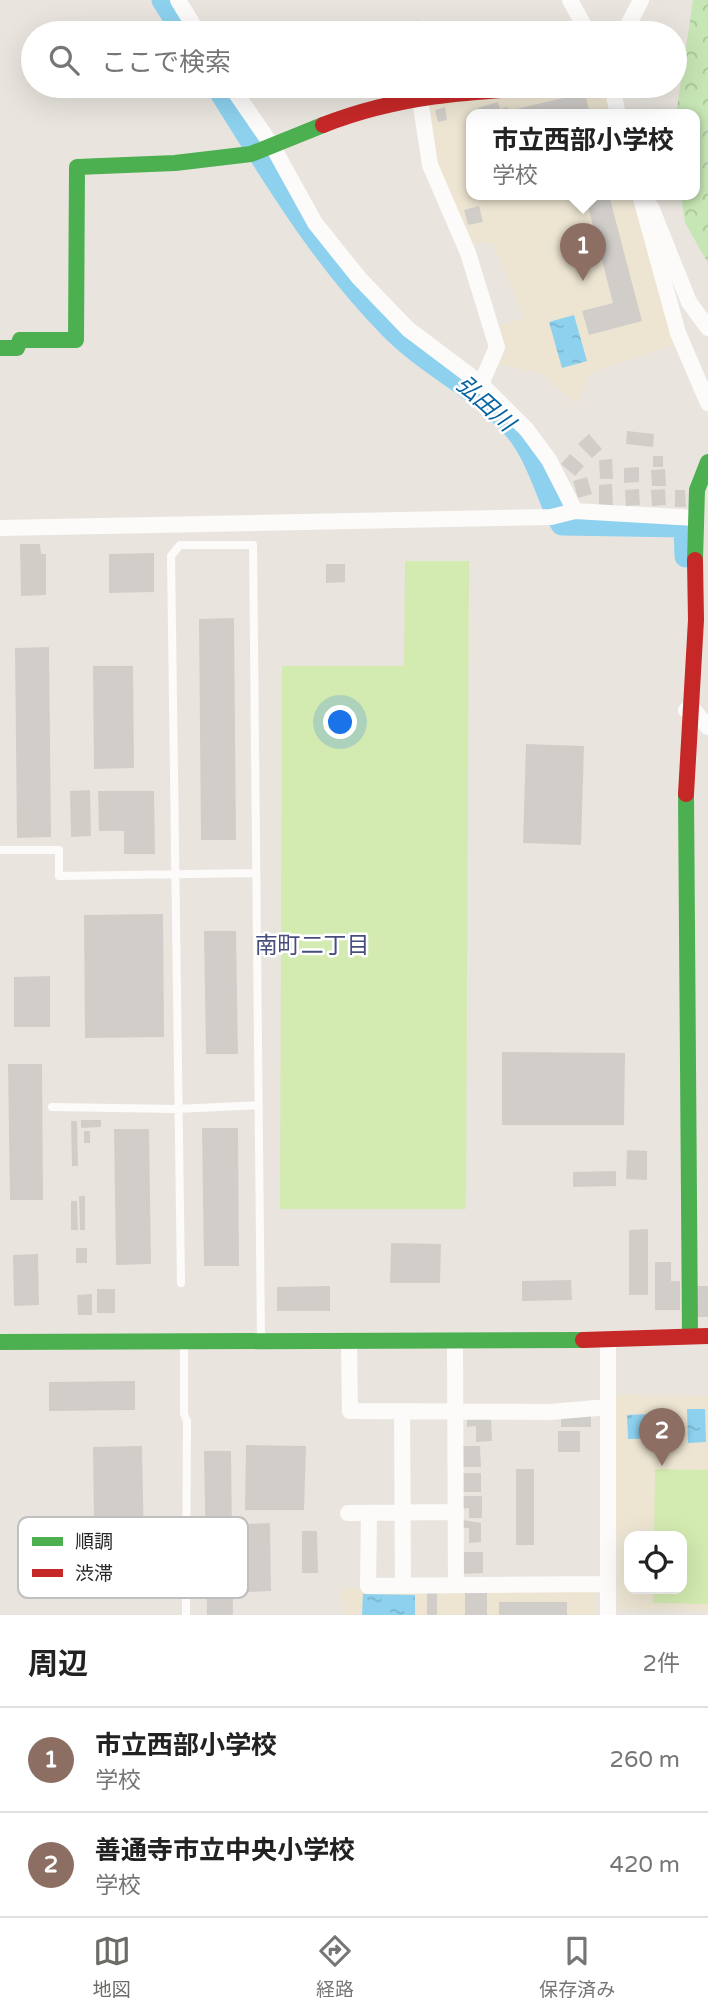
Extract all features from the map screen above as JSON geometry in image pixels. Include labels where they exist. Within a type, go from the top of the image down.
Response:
[{"type":"street","points":[[178,0],[191,21]]},
{"type":"street","points":[[570,0],[581,21]]},
{"type":"street","points":[[630,21],[641,0]]},
{"type":"street","points":[[237,98],[263,150],[315,223],[359,278],[408,329],[481,384],[527,430],[542,450],[572,512]]},
{"type":"street","points":[[0,348],[17,348],[20,340],[76,340],[77,167],[175,163],[263,150],[329,121],[420,99],[430,165],[468,253],[498,347],[481,384]]},
{"type":"street","points":[[643,200],[678,333],[708,403]]},
{"type":"street","points":[[644,200],[689,302],[708,328]]},
{"type":"street","points":[[690,1336],[686,710],[697,584],[697,489],[708,462]]},
{"type":"street","points":[[0,528],[551,517],[572,512],[695,517]]},
{"type":"street","points":[[686,710],[708,727]]},
{"type":"street","points":[[0,1342],[608,1340],[708,1336]]},
{"type":"street","points":[[608,1340],[608,1615]]},
{"type":"street","points":[[455,1341],[456,1585]]},
{"type":"street","points":[[349,1342],[350,1411],[550,1412],[608,1407]]},
{"type":"street","points":[[402,1412],[402,1586]]},
{"type":"street","points":[[348,1513],[456,1512]]},
{"type":"street","points":[[369,1513],[368,1586],[608,1584]]},
{"type":"lane","points":[[181,1283],[176,1109],[176,875],[170,556],[180,545],[253,545],[261,1342]]},
{"type":"lane","points":[[0,850],[59,850],[59,876],[255,873]]},
{"type":"lane","points":[[52,1107],[176,1109],[259,1105]]},
{"type":"lane","points":[[184,1342],[182,1364],[184,1415],[187,1421],[187,1517]]},
{"type":"shaded area","points":[[499,98],[608,98],[611,109],[466,109],[466,200],[635,200],[674,345],[590,373],[576,404],[542,374],[499,364],[506,350],[499,325],[525,318],[492,243],[468,242],[436,164],[427,104]]},
{"type":"shaded area","points":[[614,1395],[708,1396],[708,1611],[618,1609]]},
{"type":"shaded area","points":[[595,1586],[595,1615],[343,1615],[342,1589]]},
{"type":"green space","points":[[693,0],[708,0],[708,263],[685,223],[682,200],[700,200],[700,109],[677,109],[679,98],[687,98],[687,41]]},
{"type":"green space","points":[[405,561],[469,561],[466,1209],[280,1209],[282,666],[404,666]]},
{"type":"green space","points":[[655,1469],[708,1470],[708,1604],[653,1603],[653,1594],[687,1594],[687,1531],[654,1531]]},
{"type":"water","points":[[574,315],[587,361],[562,368],[549,322]]},
{"type":"water","points":[[687,1409],[705,1409],[706,1442],[688,1443]]},
{"type":"water","points":[[674,1413],[675,1438],[628,1439],[627,1415]]},
{"type":"water","points":[[363,1594],[415,1595],[415,1615],[362,1615]]},
{"type":"building","points":[[563,98],[586,98],[589,109],[516,109]]},
{"type":"building","points":[[498,102],[500,109],[478,109]]},
{"type":"building","points":[[445,107],[447,120],[438,122],[435,110]]},
{"type":"building","points":[[586,200],[610,200],[642,321],[589,335],[582,311],[613,303]]},
{"type":"building","points":[[479,206],[483,222],[468,225],[464,210]]},
{"type":"building","points":[[627,431],[654,434],[653,447],[626,444]]},
{"type":"building","points":[[589,434],[602,449],[592,458],[578,444]]},
{"type":"building","points":[[570,454],[584,466],[575,476],[561,464]]},
{"type":"building","points":[[653,456],[663,456],[663,467],[653,467]]},
{"type":"building","points":[[612,459],[613,479],[600,479],[599,460]]},
{"type":"building","points":[[639,467],[639,482],[624,483],[624,468]]},
{"type":"building","points":[[665,469],[666,486],[652,486],[651,470]]},
{"type":"building","points":[[587,477],[592,494],[578,498],[573,481]]},
{"type":"building","points":[[612,484],[613,505],[599,505],[599,485]]},
{"type":"building","points":[[639,489],[640,505],[626,506],[625,490]]},
{"type":"building","points":[[665,489],[666,505],[652,506],[651,490]]},
{"type":"building","points":[[675,490],[685,490],[686,507],[675,507]]},
{"type":"building","points":[[20,544],[40,544],[41,554],[46,554],[46,595],[21,596]]},
{"type":"building","points":[[154,553],[154,592],[109,593],[109,554]]},
{"type":"building","points":[[326,564],[345,564],[345,582],[326,583]]},
{"type":"building","points":[[234,618],[236,840],[201,840],[199,619]]},
{"type":"building","points":[[49,647],[51,837],[17,838],[15,648]]},
{"type":"building","points":[[93,666],[133,666],[134,768],[94,769]]},
{"type":"building","points":[[526,744],[584,746],[581,845],[523,843]]},
{"type":"building","points":[[90,790],[91,836],[71,837],[70,791]]},
{"type":"building","points":[[98,791],[154,791],[155,854],[124,854],[124,831],[99,831]]},
{"type":"building","points":[[163,914],[164,1037],[85,1038],[84,915]]},
{"type":"building","points":[[204,931],[236,931],[238,1054],[206,1054]]},
{"type":"building","points":[[50,976],[50,1027],[14,1027],[14,977]]},
{"type":"building","points":[[502,1052],[625,1053],[624,1125],[502,1125]]},
{"type":"building","points":[[8,1064],[42,1064],[43,1200],[10,1200]]},
{"type":"building","points":[[81,1120],[101,1120],[101,1127],[81,1128]]},
{"type":"building","points":[[71,1121],[77,1121],[78,1166],[72,1166]]},
{"type":"building","points":[[202,1128],[238,1128],[239,1266],[204,1266]]},
{"type":"building","points":[[114,1129],[149,1129],[151,1264],[116,1265]]},
{"type":"building","points":[[84,1131],[90,1131],[90,1143],[84,1143]]},
{"type":"building","points":[[627,1150],[647,1151],[647,1180],[626,1179]]},
{"type":"building","points":[[616,1171],[616,1186],[573,1187],[573,1172]]},
{"type":"building","points":[[79,1196],[85,1196],[85,1230],[80,1230]]},
{"type":"building","points":[[71,1201],[77,1201],[78,1230],[71,1230]]},
{"type":"building","points":[[648,1229],[648,1295],[629,1295],[629,1230]]},
{"type":"building","points":[[391,1243],[441,1244],[440,1283],[390,1283]]},
{"type":"building","points":[[76,1248],[87,1248],[87,1263],[76,1263]]},
{"type":"building","points":[[38,1254],[39,1305],[14,1306],[13,1255]]},
{"type":"building","points":[[655,1262],[671,1262],[671,1281],[680,1281],[680,1310],[655,1310]]},
{"type":"building","points":[[571,1280],[572,1300],[522,1301],[522,1281]]},
{"type":"building","points":[[330,1286],[330,1311],[277,1311],[277,1287]]},
{"type":"building","points":[[694,1286],[708,1286],[708,1317],[694,1317]]},
{"type":"building","points":[[97,1289],[115,1289],[115,1313],[97,1313]]},
{"type":"building","points":[[92,1294],[92,1315],[78,1315],[77,1295]]},
{"type":"building","points":[[135,1381],[135,1410],[49,1411],[49,1382]]},
{"type":"building","points":[[561,1413],[591,1413],[591,1427],[561,1427]]},
{"type":"building","points":[[491,1415],[492,1441],[476,1442],[476,1426],[467,1427],[467,1416]]},
{"type":"building","points":[[558,1431],[580,1431],[580,1452],[558,1452]]},
{"type":"building","points":[[246,1445],[306,1446],[304,1510],[245,1510]]},
{"type":"building","points":[[142,1446],[143,1517],[94,1517],[93,1447]]},
{"type":"building","points":[[462,1446],[480,1446],[481,1467],[463,1467]]},
{"type":"building","points":[[204,1451],[231,1451],[232,1517],[205,1517]]},
{"type":"building","points":[[516,1469],[534,1469],[534,1545],[516,1545]]},
{"type":"building","points":[[463,1473],[481,1473],[481,1492],[463,1492]]},
{"type":"building","points":[[461,1496],[482,1496],[482,1518],[469,1518],[469,1508],[461,1509]]},
{"type":"building","points":[[463,1520],[481,1523],[481,1542],[469,1543],[469,1528],[463,1528]]},
{"type":"building","points":[[270,1523],[271,1591],[248,1592],[248,1524]]},
{"type":"building","points":[[302,1531],[317,1531],[318,1573],[302,1573]]},
{"type":"building","points":[[462,1552],[483,1552],[483,1573],[462,1574]]},
{"type":"building","points":[[427,1590],[437,1590],[437,1615],[427,1615]]},
{"type":"building","points":[[465,1590],[487,1590],[487,1615],[465,1615]]},
{"type":"building","points":[[207,1598],[233,1598],[233,1615],[207,1615]]},
{"type":"building","points":[[499,1602],[567,1602],[567,1615],[499,1615]]},
{"type":"waterway","name":"弘田川","points":[[163,0],[176,21]]},
{"type":"waterway","name":"弘田川","points":[[225,98],[297,212],[365,300],[405,342],[486,401],[515,429],[536,463],[562,524],[685,526],[686,556]]},
{"type":"traffic: fast","points":[[0,348],[17,348],[20,340],[76,340],[77,167],[175,163],[251,154],[323,125]]},
{"type":"traffic: fast","points":[[695,560],[697,490],[708,462]]},
{"type":"traffic: fast","points":[[686,794],[690,1336]]},
{"type":"traffic: fast","points":[[0,1342],[583,1340]]},
{"type":"traffic: jam","points":[[323,125],[383,106],[425,98]]},
{"type":"traffic: jam","points":[[686,794],[696,620],[695,560]]},
{"type":"traffic: jam","points":[[583,1340],[708,1336]]},
{"type":"place","name":"市立西部小学校","points":[[583,281]]},
{"type":"place","name":"善通寺市立中央小学校","points":[[662,1466]]},
{"type":"district","name":"南町二丁目","points":[[312,946]]}]
